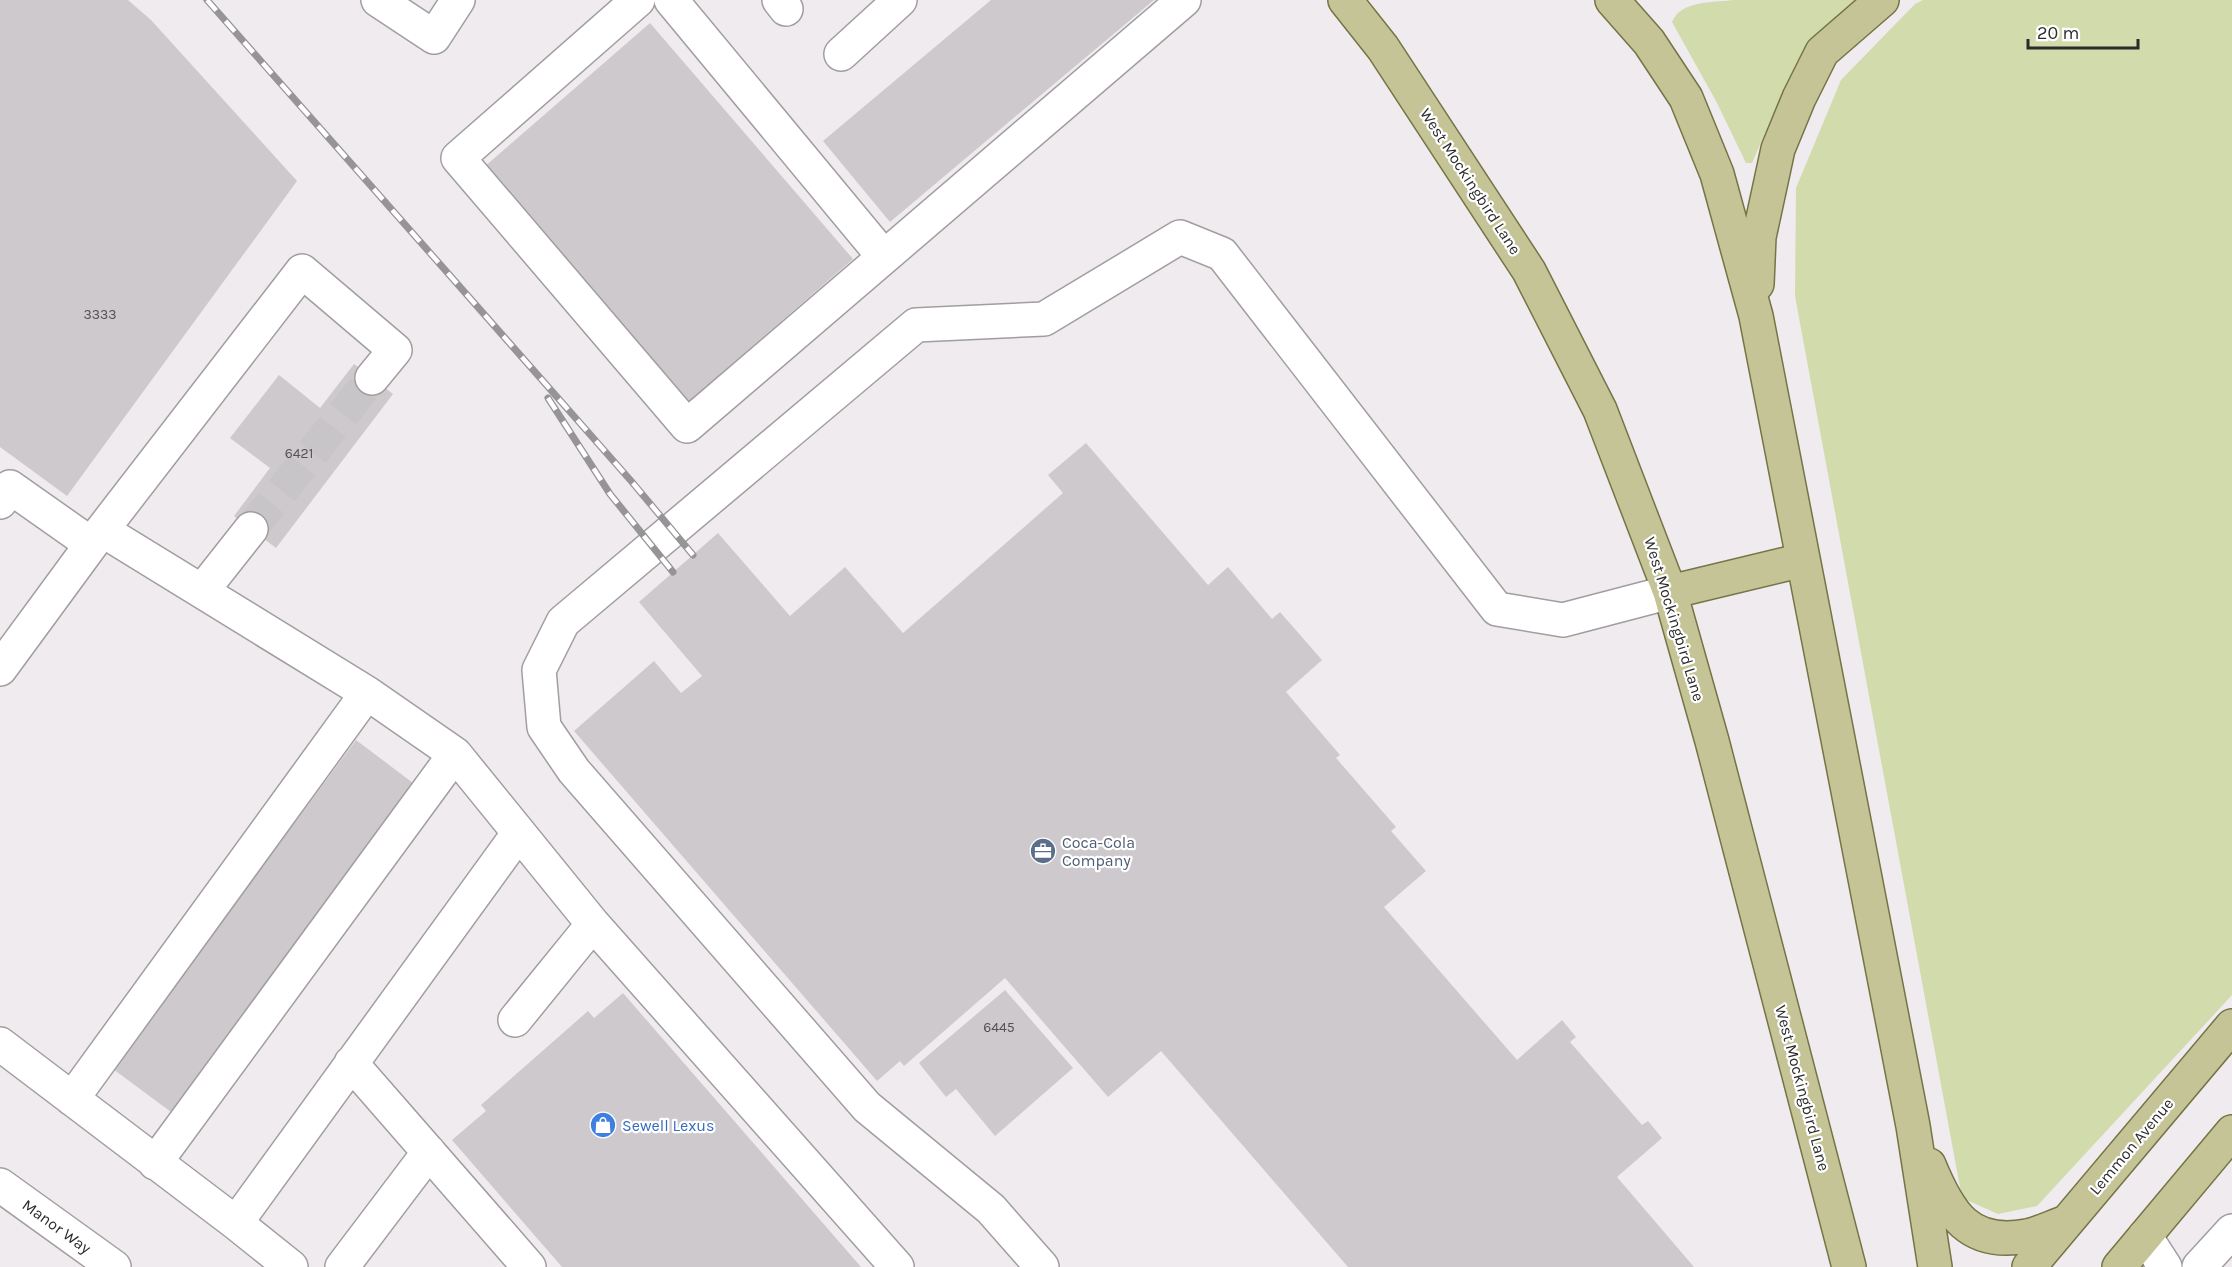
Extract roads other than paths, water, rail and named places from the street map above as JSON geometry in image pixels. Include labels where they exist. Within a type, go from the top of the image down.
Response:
[{"type":"main road","name":"West Mockingbird Lane","points":[[1345,0],[1383,48],[1529,271],[1600,410],[1670,592],[1712,741],[1849,1267]]},
{"type":"main road","points":[[1612,0],[1649,42],[1686,98],[1717,174],[1756,316],[1913,1126],[1935,1267]]},
{"type":"main road","points":[[1756,316],[1759,237],[1778,149],[1798,98],[1822,52],[1882,0]]},
{"type":"main road","points":[[1670,592],[1803,560]]},
{"type":"main road","name":"Lemmon Avenue","points":[[2029,1267],[2232,1026]]},
{"type":"main road","points":[[1913,1126],[1943,1198],[1962,1222],[1992,1239],[2028,1236],[2067,1222]]},
{"type":"main road","points":[[2119,1267],[2232,1132]]},
{"type":"street","points":[[378,0],[434,38],[458,0]]},
{"type":"street","points":[[638,0],[458,158],[687,426],[1184,0]]},
{"type":"street","points":[[671,0],[884,257]]},
{"type":"street","points":[[841,54],[900,0]]},
{"type":"street","points":[[1042,1267],[991,1209],[867,1107],[574,771],[544,727],[539,670],[563,622],[916,325],[1044,319],[1180,237],[1222,254],[1497,609],[1563,620],[1670,592]]},
{"type":"street","points":[[0,669],[97,537],[302,271],[394,350],[372,378]]},
{"type":"street","points":[[3,490],[202,591],[367,693],[455,754],[593,924],[897,1267]]},
{"type":"street","points":[[202,591],[251,529]]},
{"type":"street","points":[[72,1099],[367,693]]},
{"type":"street","points":[[155,1162],[455,754]]},
{"type":"street","points":[[236,1223],[518,834]]},
{"type":"street","points":[[515,1020],[593,924]]},
{"type":"street","points":[[0,1044],[291,1267]]},
{"type":"street","points":[[351,1063],[530,1267]]},
{"type":"street","points":[[342,1267],[429,1152]]},
{"type":"street","name":"Manor Way","points":[[0,1185],[114,1267]]},
{"type":"street","points":[[2199,1267],[2232,1231]]},
{"type":"street","points":[[2145,1236],[2166,1267]]},
{"type":"tunnel","points":[[251,529],[372,378]]},
{"type":"railway","points":[[207,0],[632,482],[693,555]]},
{"type":"railway","points":[[548,398],[610,494],[673,572]]},
{"type":"place","name":"Coca-Cola Company","points":[[1043,851]]},
{"type":"place","name":"Sewell Lexus","points":[[603,1125]]}]
